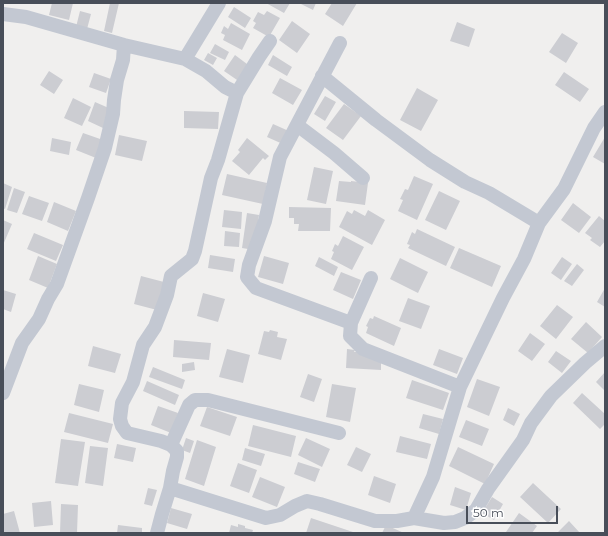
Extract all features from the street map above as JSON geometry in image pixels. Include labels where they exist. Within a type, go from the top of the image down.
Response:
[{"type":"street","points":[[184,59],[219,3]]},
{"type":"street","points":[[3,14],[26,17],[124,45],[184,59],[206,71],[225,86],[237,93]]},
{"type":"street","points":[[157,533],[178,457],[177,451],[171,445],[161,441],[127,433],[122,426],[120,419],[122,403],[133,382],[143,345],[155,327],[167,295],[171,276],[192,259],[195,251],[211,178],[218,160],[237,93],[270,41]]},
{"type":"street","points":[[340,43],[280,157],[265,222],[247,277],[256,288],[352,323]]},
{"type":"street","points":[[3,393],[22,343],[39,319],[56,284],[88,198],[105,148],[113,114],[117,80],[124,60],[124,45]]},
{"type":"street","points":[[322,76],[376,120],[430,160],[465,182],[489,193],[539,223]]},
{"type":"street","points":[[414,518],[433,477],[460,387],[503,298],[524,259],[539,223],[564,189],[594,128],[605,112]]},
{"type":"street","points":[[297,125],[334,153],[363,178]]},
{"type":"street","points":[[371,278],[352,323],[350,336],[363,349],[460,387]]},
{"type":"street","points":[[170,488],[266,518],[280,515],[294,506],[307,501],[375,521],[397,521],[414,518],[448,528],[455,522],[465,518],[476,510],[488,489],[523,440],[531,423],[551,396],[605,346]]},
{"type":"street","points":[[171,445],[190,405],[195,400],[208,400],[338,433]]},
{"type":"building","points":[[52,3],[73,3],[69,20],[49,15]]},
{"type":"building","points":[[110,3],[119,3],[112,33],[104,31]]},
{"type":"building","points":[[266,3],[290,3],[284,13]]},
{"type":"building","points":[[299,3],[316,3],[313,10]]},
{"type":"building","points":[[332,3],[357,3],[343,26],[325,14]]},
{"type":"building","points":[[234,7],[251,18],[245,28],[228,17]]},
{"type":"building","points":[[80,11],[91,14],[87,29],[76,27]]},
{"type":"building","points":[[267,11],[280,18],[269,37],[253,28],[256,23],[253,21],[258,12],[264,15]]},
{"type":"building","points":[[292,21],[310,34],[297,53],[279,40]]},
{"type":"building","points":[[457,22],[475,29],[469,47],[450,41]]},
{"type":"building","points":[[231,23],[250,34],[242,50],[223,40],[225,35],[221,33],[224,26],[228,29]]},
{"type":"building","points":[[562,33],[578,43],[566,63],[549,52]]},
{"type":"building","points":[[215,44],[229,52],[225,60],[210,53]]},
{"type":"building","points":[[208,53],[217,58],[213,65],[204,60]]},
{"type":"building","points":[[235,55],[251,67],[240,82],[224,71]]},
{"type":"building","points":[[273,55],[292,67],[287,76],[268,65]]},
{"type":"building","points":[[49,71],[63,80],[54,94],[40,85]]},
{"type":"building","points":[[564,72],[589,89],[580,102],[555,85]]},
{"type":"building","points":[[94,73],[111,79],[106,93],[89,87]]},
{"type":"building","points":[[280,78],[302,90],[293,105],[272,93]]},
{"type":"building","points":[[417,88],[438,100],[421,131],[400,120]]},
{"type":"building","points":[[325,96],[336,102],[325,121],[314,114]]},
{"type":"building","points":[[73,98],[91,107],[82,126],[64,118]]},
{"type":"building","points":[[95,102],[111,109],[103,128],[88,121]]},
{"type":"building","points":[[344,104],[361,116],[343,140],[326,128]]},
{"type":"building","points":[[184,111],[219,112],[218,129],[184,128]]},
{"type":"building","points":[[273,124],[291,132],[285,145],[267,137]]},
{"type":"building","points":[[83,133],[103,140],[96,158],[76,150]]},
{"type":"building","points":[[119,135],[147,141],[142,161],[115,155]]},
{"type":"building","points":[[605,137],[605,164],[593,157]]},
{"type":"building","points":[[52,138],[71,142],[69,155],[50,151]]},
{"type":"building","points":[[247,138],[269,156],[265,160],[263,158],[249,175],[232,161],[240,152],[238,150]]},
{"type":"building","points":[[314,167],[333,171],[326,204],[307,200]]},
{"type":"building","points":[[227,174],[267,183],[263,204],[222,195]]},
{"type":"building","points":[[414,176],[433,184],[417,220],[398,211],[403,200],[400,199],[405,189],[408,190]]},
{"type":"building","points":[[339,181],[368,183],[365,205],[336,201]]},
{"type":"building","points":[[3,183],[12,187],[5,209],[3,208]]},
{"type":"building","points":[[14,188],[25,192],[17,213],[7,210]]},
{"type":"building","points":[[439,191],[460,201],[446,230],[425,220]]},
{"type":"building","points":[[29,196],[49,203],[42,221],[22,214]]},
{"type":"building","points":[[54,202],[76,211],[68,231],[47,222]]},
{"type":"building","points":[[573,203],[591,217],[579,233],[561,220]]},
{"type":"building","points":[[289,207],[331,208],[330,231],[298,231],[299,224],[294,224],[294,218],[289,218]]},
{"type":"building","points":[[224,210],[242,212],[241,229],[222,227]]},
{"type":"building","points":[[354,210],[365,216],[368,210],[385,220],[372,245],[339,227],[347,211],[352,214]]},
{"type":"building","points":[[247,213],[259,215],[254,250],[242,248]]},
{"type":"building","points":[[599,216],[605,221],[605,241],[600,247],[590,240],[592,238],[585,233]]},
{"type":"building","points":[[3,220],[12,224],[3,245]]},
{"type":"building","points":[[417,229],[455,247],[446,266],[408,248],[410,245],[407,244],[412,232],[415,234]]},
{"type":"building","points":[[225,231],[240,233],[239,247],[224,246]]},
{"type":"building","points":[[34,233],[63,245],[56,261],[27,249]]},
{"type":"building","points":[[343,236],[364,247],[352,270],[331,259],[335,244],[338,246]]},
{"type":"building","points":[[459,248],[501,266],[492,287],[450,268]]},
{"type":"building","points":[[210,255],[235,259],[233,272],[208,268]]},
{"type":"building","points":[[38,256],[57,264],[48,288],[29,280]]},
{"type":"building","points":[[264,256],[289,263],[283,284],[258,277]]},
{"type":"building","points":[[319,257],[338,267],[334,276],[315,266]]},
{"type":"building","points":[[562,257],[572,264],[561,280],[551,273]]},
{"type":"building","points":[[400,258],[428,272],[418,293],[390,279]]},
{"type":"building","points":[[577,264],[584,270],[572,286],[564,281]]},
{"type":"building","points":[[341,272],[361,280],[353,299],[333,290]]},
{"type":"building","points":[[141,276],[164,282],[157,310],[134,304]]},
{"type":"building","points":[[605,288],[605,307],[597,302]]},
{"type":"building","points":[[3,290],[16,294],[11,312],[3,309]]},
{"type":"building","points":[[203,293],[225,299],[218,322],[197,316]]},
{"type":"building","points":[[408,298],[430,306],[421,329],[399,321]]},
{"type":"building","points":[[557,305],[573,317],[556,339],[540,326]]},
{"type":"building","points":[[374,316],[401,328],[394,346],[366,333],[368,327],[366,326],[370,318],[373,319]]},
{"type":"building","points":[[586,322],[602,337],[588,353],[571,339]]},
{"type":"building","points":[[270,330],[278,332],[277,337],[287,339],[281,360],[258,354],[264,331],[269,332]]},
{"type":"building","points":[[530,333],[545,344],[532,361],[518,351]]},
{"type":"building","points":[[174,340],[211,343],[209,360],[173,357]]},
{"type":"building","points":[[93,346],[121,354],[115,373],[88,366]]},
{"type":"building","points":[[227,349],[250,355],[243,383],[219,377]]},
{"type":"building","points":[[347,349],[355,350],[354,352],[364,352],[381,360],[381,370],[346,368]]},
{"type":"building","points":[[439,349],[463,358],[457,374],[433,365]]},
{"type":"building","points":[[556,351],[571,361],[562,373],[548,362]]},
{"type":"building","points":[[194,362],[195,370],[182,372],[182,364]]},
{"type":"building","points":[[153,367],[185,380],[182,389],[149,377]]},
{"type":"building","points":[[605,372],[605,391],[596,382]]},
{"type":"building","points":[[308,374],[322,379],[314,402],[300,397]]},
{"type":"building","points":[[477,379],[500,387],[489,416],[467,407]]},
{"type":"building","points":[[412,380],[449,393],[443,410],[406,398]]},
{"type":"building","points":[[147,381],[179,395],[175,405],[143,391]]},
{"type":"building","points":[[79,384],[104,390],[99,412],[74,405]]},
{"type":"building","points":[[332,384],[356,388],[350,422],[326,417]]},
{"type":"building","points":[[582,393],[605,414],[605,424],[600,429],[573,403]]},
{"type":"building","points":[[158,406],[178,413],[171,433],[151,425]]},
{"type":"building","points":[[207,407],[237,417],[230,436],[200,426]]},
{"type":"building","points":[[508,408],[520,414],[514,426],[503,420]]},
{"type":"building","points":[[69,413],[113,424],[108,443],[64,432]]},
{"type":"building","points":[[423,414],[443,419],[439,434],[419,428]]},
{"type":"building","points":[[466,420],[489,429],[482,446],[459,437]]},
{"type":"building","points":[[253,425],[296,436],[291,457],[248,446]]},
{"type":"building","points":[[400,436],[431,444],[427,459],[396,452]]},
{"type":"building","points":[[186,438],[194,441],[190,453],[182,450]]},
{"type":"building","points":[[306,438],[330,449],[322,467],[298,455]]},
{"type":"building","points":[[61,439],[85,442],[78,486],[55,483]]},
{"type":"building","points":[[197,440],[216,447],[204,486],[185,479]]},
{"type":"building","points":[[117,444],[136,448],[133,462],[114,458]]},
{"type":"building","points":[[90,446],[108,448],[103,486],[85,483]]},
{"type":"building","points":[[356,447],[371,454],[362,472],[347,465]]},
{"type":"building","points":[[458,447],[494,464],[485,484],[449,466]]},
{"type":"building","points":[[245,448],[265,454],[261,466],[242,460]]},
{"type":"building","points":[[298,462],[320,469],[315,482],[294,474]]},
{"type":"building","points":[[238,463],[257,470],[249,493],[230,486]]},
{"type":"building","points":[[374,476],[396,484],[390,503],[368,495]]},
{"type":"building","points":[[260,477],[285,487],[277,507],[252,497]]},
{"type":"building","points":[[533,483],[561,509],[548,523],[520,497]]},
{"type":"building","points":[[455,487],[471,493],[466,510],[450,505]]},
{"type":"building","points":[[148,488],[157,490],[152,506],[144,504]]},
{"type":"building","points":[[492,497],[503,504],[494,520],[482,513]]},
{"type":"building","points":[[51,501],[53,525],[34,527],[32,503]]},
{"type":"building","points":[[61,504],[78,505],[77,533],[60,533]]},
{"type":"building","points":[[171,508],[192,514],[187,529],[167,523]]},
{"type":"building","points":[[14,511],[20,533],[4,533],[3,514]]},
{"type":"building","points":[[519,513],[537,526],[532,533],[506,532]]},
{"type":"building","points":[[311,518],[353,532],[306,533]]},
{"type":"building","points":[[569,521],[580,533],[557,533]]},
{"type":"building","points":[[238,524],[253,530],[252,533],[229,533],[231,525],[238,527]]},
{"type":"building","points":[[118,525],[142,528],[142,533],[117,533]]},
{"type":"building","points":[[386,525],[404,533],[382,533]]}]
